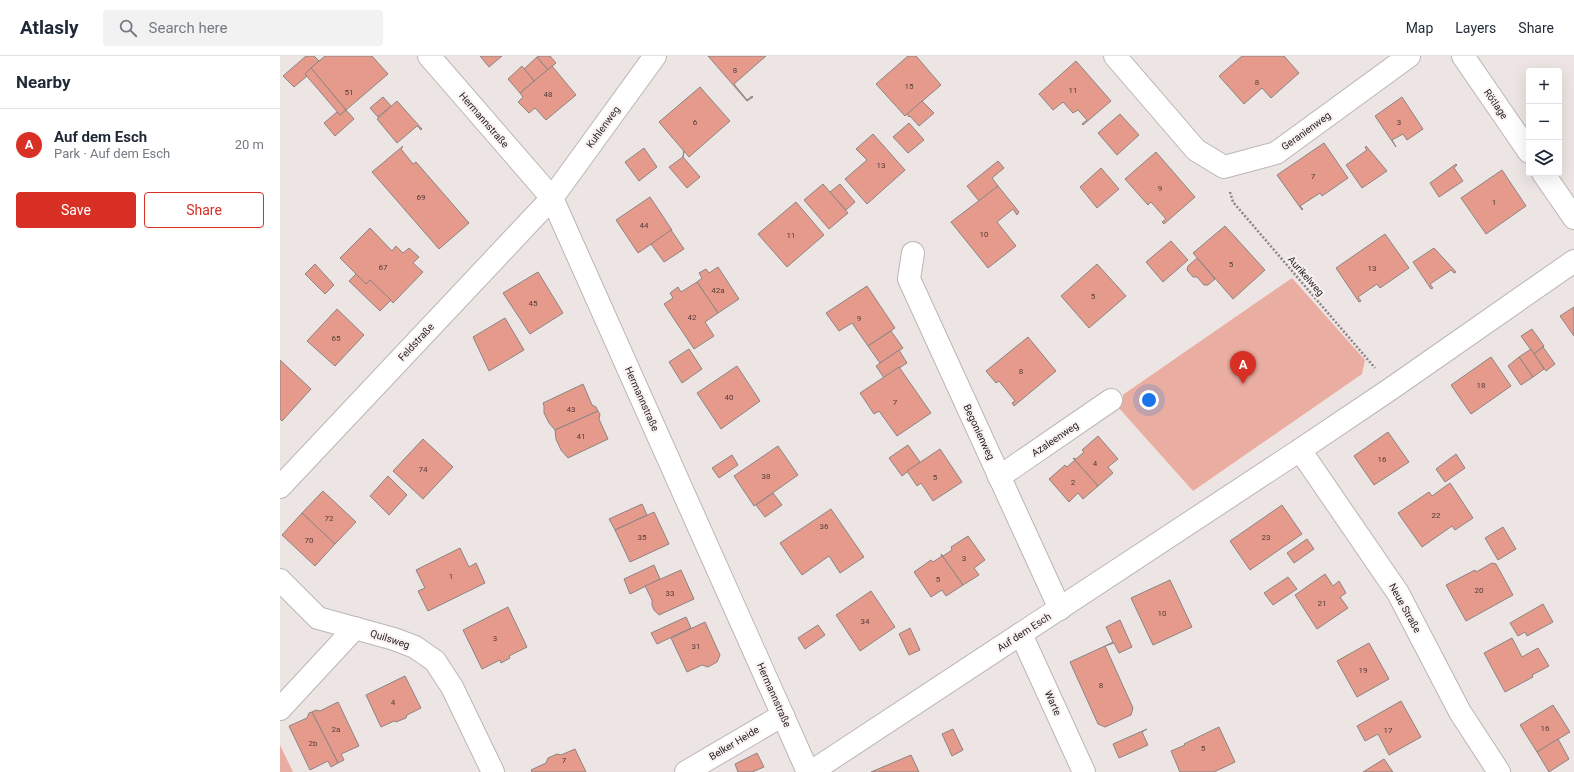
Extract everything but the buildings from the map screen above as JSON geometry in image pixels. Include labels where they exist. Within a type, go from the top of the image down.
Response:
[{"type":"street","name":"Hermannstraße","points":[[428,56],[552,198],[810,772]]},
{"type":"street","name":"Kuhlenweg","points":[[552,198],[654,56]]},
{"type":"street","points":[[1115,56],[1196,150],[1224,167]]},
{"type":"street","name":"Geranienweg","points":[[1224,167],[1276,153],[1409,56]]},
{"type":"street","name":"Rötlage","points":[[1463,56],[1526,148]]},
{"type":"street","points":[[1545,176],[1574,218]]},
{"type":"street","name":"Feldstraße","points":[[280,487],[552,198]]},
{"type":"street","name":"Begonienweg","points":[[913,253],[909,279],[1060,609]]},
{"type":"street","name":"Auf dem Esch","points":[[810,772],[1300,450],[1392,388],[1574,261]]},
{"type":"street","name":"Azaleenweg","points":[[999,477],[1111,400]]},
{"type":"street","name":"Neue Straße","points":[[1300,450],[1398,593],[1460,712],[1499,772]]},
{"type":"street","name":"Quilsweg","points":[[280,580],[318,618],[394,639],[415,647],[435,661],[452,687],[493,772]]},
{"type":"street","points":[[280,709],[355,628]]},
{"type":"street","name":"Warte","points":[[1021,634],[1084,772]]},
{"type":"street","name":"Belker Heide","points":[[686,772],[783,714]]},
{"type":"path","name":"Aurikelweg","points":[[1224,167],[1233,202],[1392,388]]},
{"type":"shaded area","points":[[1292,278],[1365,360],[1362,374],[1193,491],[1118,407],[1124,394]]},
{"type":"shaded area","points":[[280,745],[293,772],[280,772]]},
{"type":"place","name":"Auf dem Esch","points":[[1243,384]]}]
